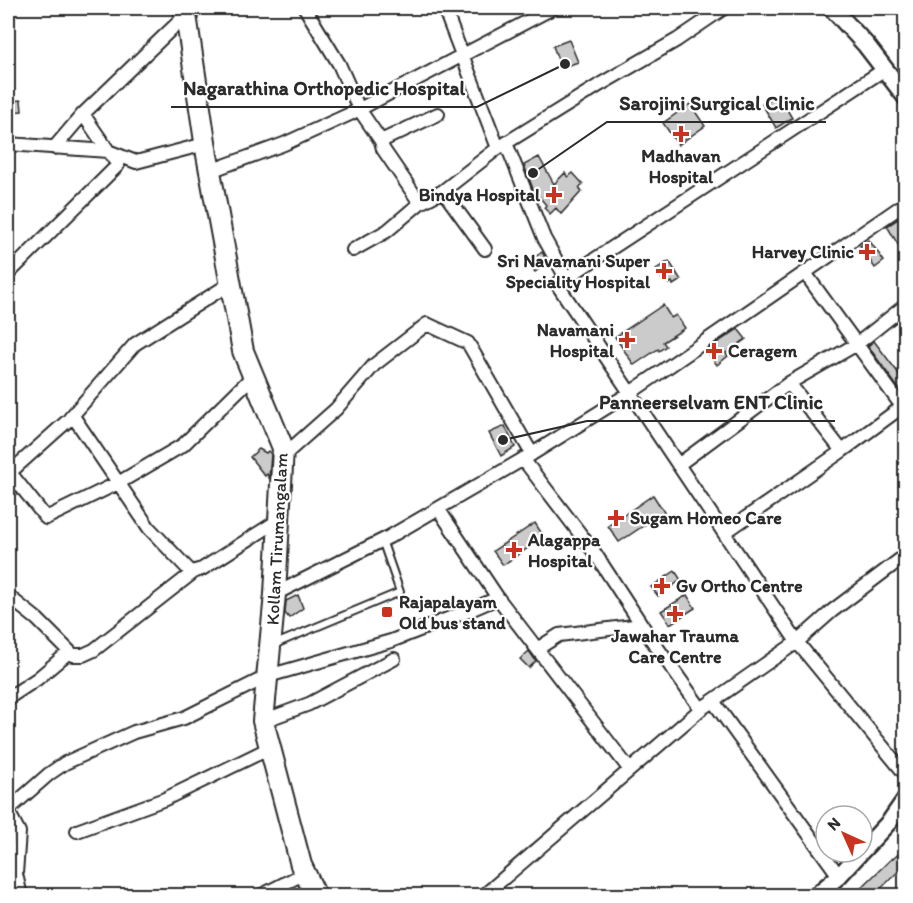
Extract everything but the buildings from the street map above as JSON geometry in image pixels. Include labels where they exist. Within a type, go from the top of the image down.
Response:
[{"type":"highway","name":"Kollam Tirumangalam","points":[[189,10],[205,144],[243,351],[283,448],[275,594],[263,721],[301,865],[316,896]]},
{"type":"main road","points":[[832,8],[906,97]]},
{"type":"street","points":[[305,8],[339,64],[358,109],[420,203]]},
{"type":"street","points":[[444,8],[461,55],[544,238],[566,278]]},
{"type":"street","points":[[210,171],[284,144],[358,109],[553,8]]},
{"type":"street","points":[[353,250],[387,231],[420,203],[443,191],[502,145],[677,40],[724,8]]},
{"type":"street","points":[[54,148],[83,114],[189,10]]},
{"type":"street","points":[[885,69],[557,284],[797,642],[906,775]]},
{"type":"street","points":[[8,274],[118,165],[83,114]]},
{"type":"street","points":[[381,141],[438,114]]},
{"type":"street","points":[[10,148],[108,151],[136,162],[205,144]]},
{"type":"street","points":[[443,191],[485,249]]},
{"type":"street","points":[[275,594],[439,510],[527,457],[630,393],[906,203]]},
{"type":"street","points":[[724,533],[904,408],[805,273]]},
{"type":"street","points":[[231,283],[135,344],[70,418],[8,472],[46,518],[120,482],[183,445],[254,375]]},
{"type":"street","points":[[678,465],[789,383],[857,344],[906,305]]},
{"type":"street","points":[[283,456],[336,409],[374,365],[427,324],[468,342],[527,457],[701,709]]},
{"type":"street","points":[[789,383],[842,451]]},
{"type":"street","points":[[70,418],[73,416],[120,482],[149,528],[192,573]]},
{"type":"street","points":[[439,510],[498,597],[630,770]]},
{"type":"street","points":[[8,596],[37,619],[69,652],[73,655],[83,655],[94,650],[192,573],[279,520]]},
{"type":"street","points":[[483,896],[701,709],[797,642],[832,611],[906,555]]},
{"type":"street","points":[[21,896],[16,874],[19,832],[8,810],[64,763],[134,732],[184,718],[268,676],[391,641],[498,597]]},
{"type":"street","points":[[537,649],[559,635],[642,625]]},
{"type":"street","points":[[8,698],[37,679],[69,652]]},
{"type":"street","points":[[263,721],[309,704],[394,659]]},
{"type":"street","points":[[712,701],[839,876]]},
{"type":"street","points":[[77,831],[165,799],[270,748]]},
{"type":"street","points":[[874,838],[890,821],[906,798]]},
{"type":"street","points":[[815,896],[850,864]]},
{"type":"street","points":[[260,896],[305,873]]},
{"type":"lane","points":[[270,646],[400,592],[382,540]]},
{"type":"place","name":"Nagarathina Orthopedic Hospital","points":[[565,64]]},
{"type":"place","name":"Madhavan Hospital","points":[[681,134]]},
{"type":"place","name":"Sarojini Surgical Clinic","points":[[533,173]]},
{"type":"place","name":"Bindya Hospital","points":[[554,195]]},
{"type":"place","name":"Harvey Clinic","points":[[867,252]]},
{"type":"place","name":"Sri Navamani Super Speciality Hospital","points":[[664,271]]},
{"type":"place","name":"Navamani Hospital","points":[[627,340]]},
{"type":"place","name":"Ceragem","points":[[714,351]]},
{"type":"place","name":"Panneerselvam ENT Clinic","points":[[503,440]]},
{"type":"place","name":"Sugam Homeo Care","points":[[616,518]]},
{"type":"place","name":"Alagappa Hospital","points":[[514,550]]},
{"type":"place","name":"Gv Ortho Centre","points":[[662,586]]},
{"type":"place","name":"Rajapalayam Old bus stand","points":[[387,612]]},
{"type":"place","name":"Jawahar Trauma Care Centre","points":[[675,614]]}]
